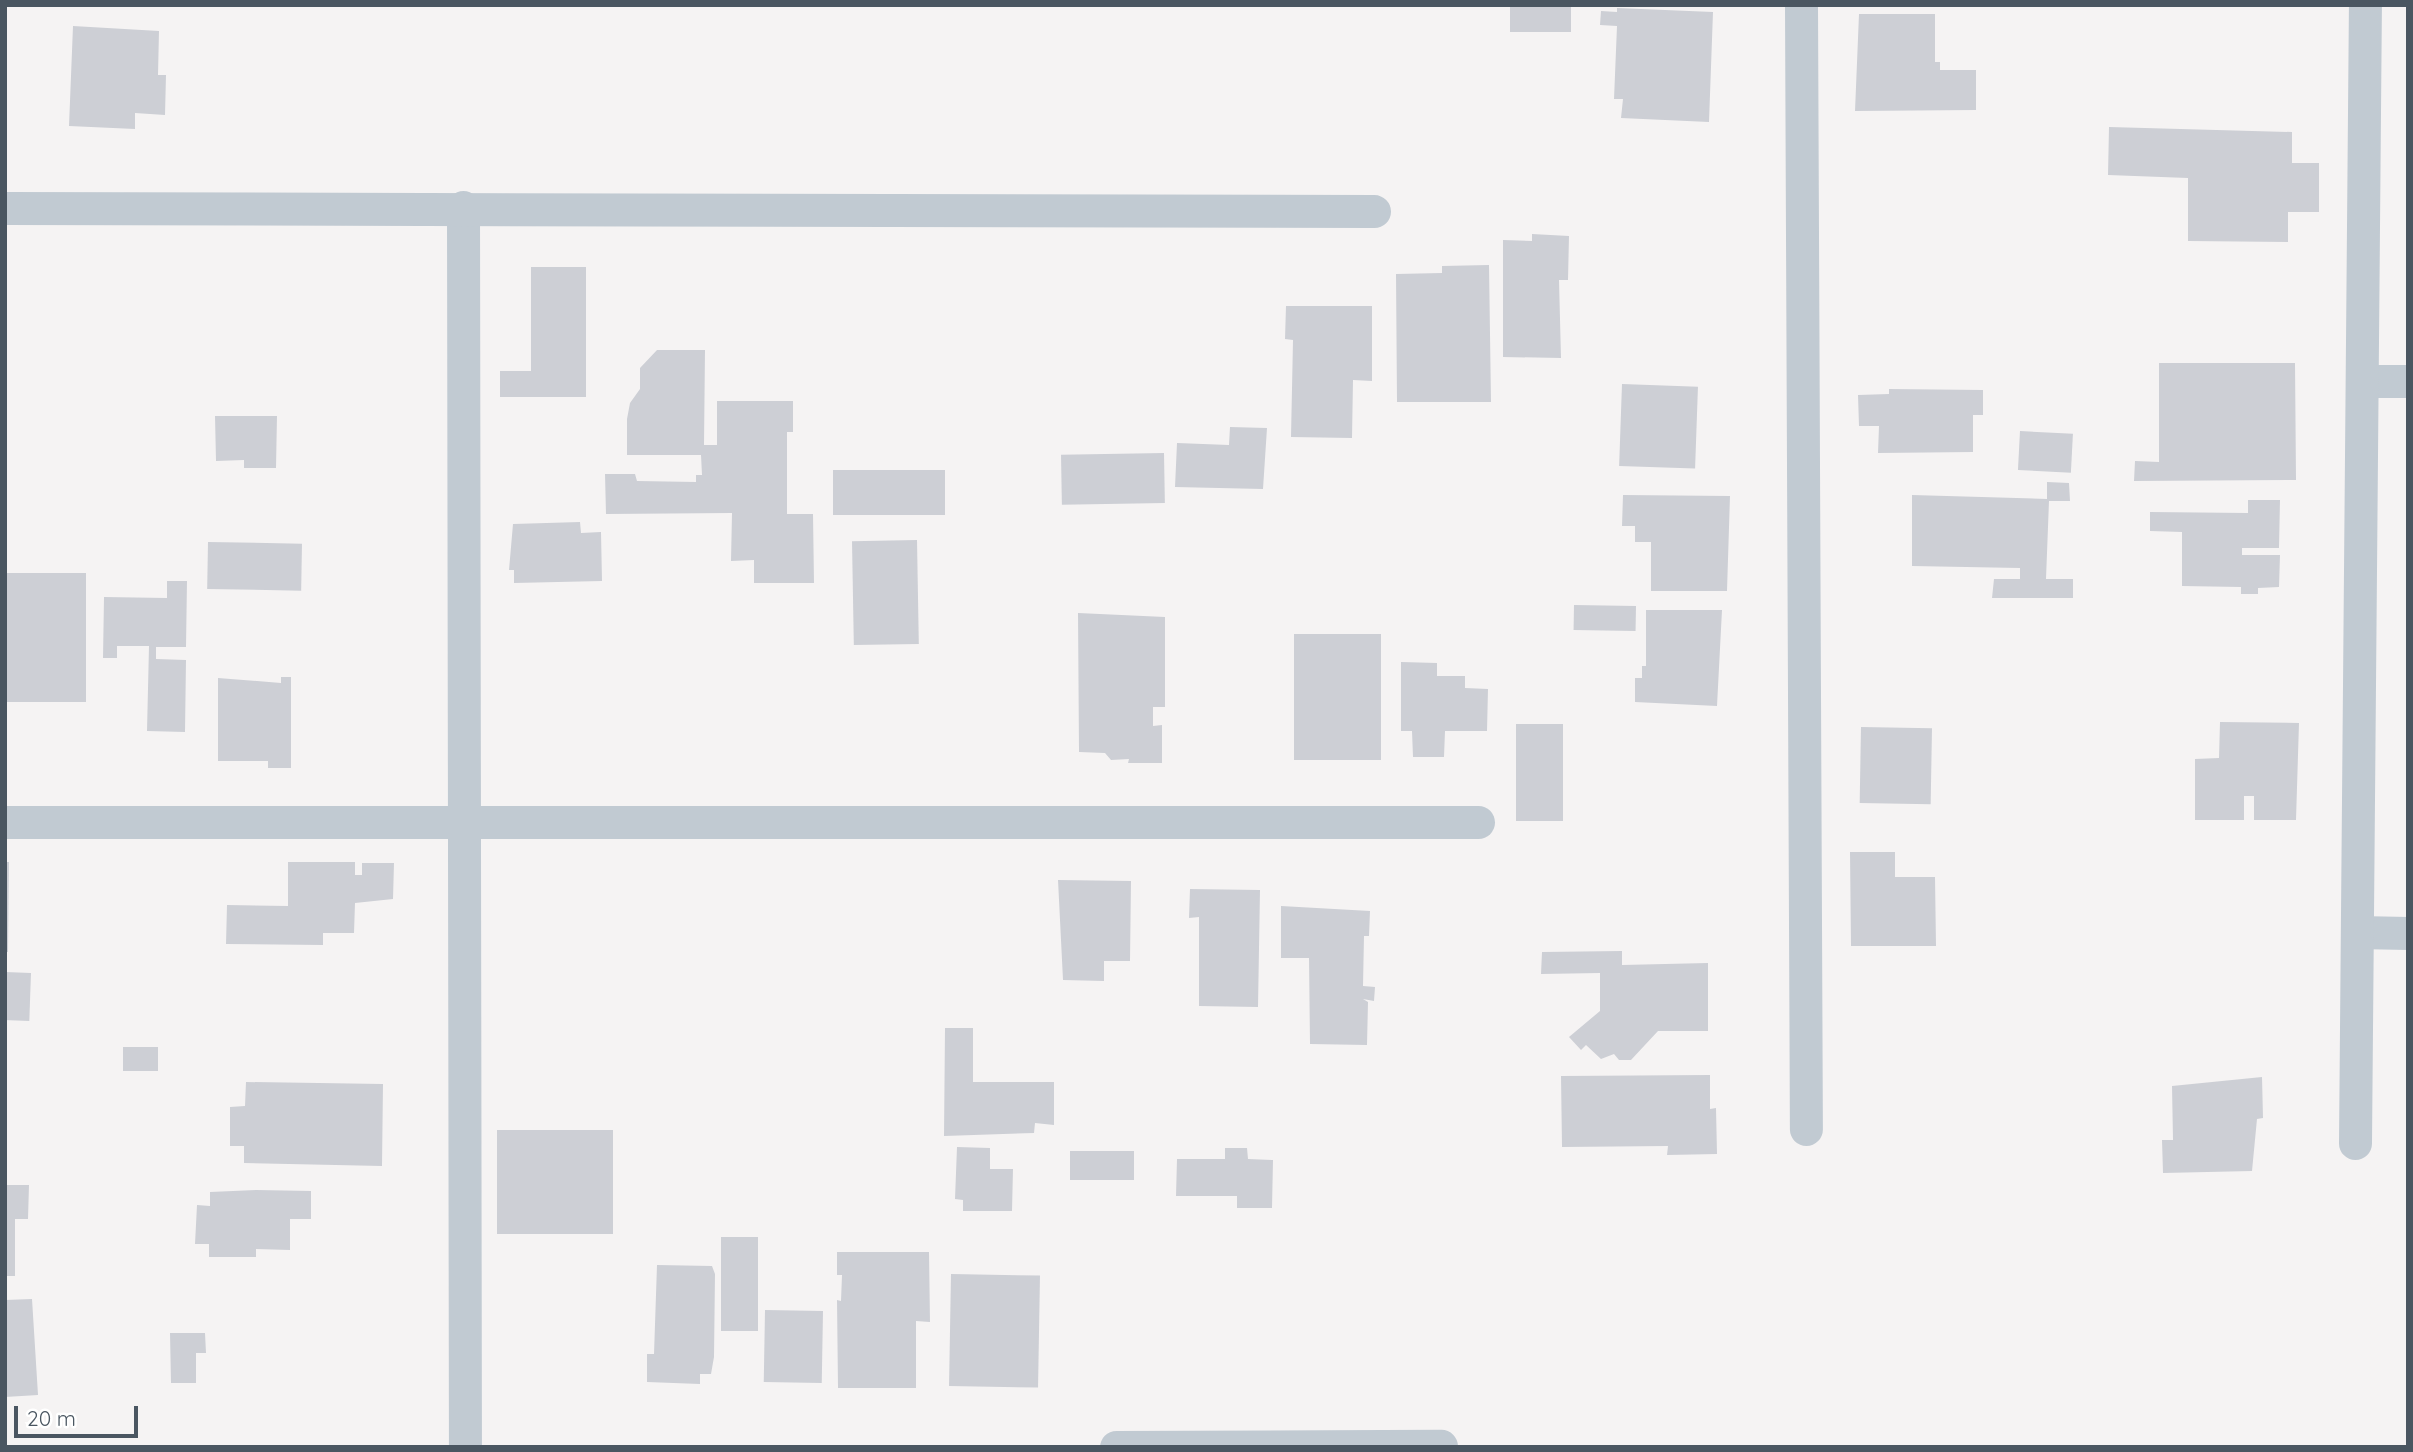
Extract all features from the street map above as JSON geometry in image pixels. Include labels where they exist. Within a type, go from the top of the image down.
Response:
[{"type":"street","points":[[1801,5],[1806,1129]]},
{"type":"street","points":[[2355,1143],[2365,5]]},
{"type":"street","points":[[463,206],[465,1447]]},
{"type":"street","points":[[5,208],[463,206],[1374,211]]},
{"type":"street","points":[[2362,381],[2408,381]]},
{"type":"street","points":[[5,822],[1478,822]]},
{"type":"street","points":[[2357,932],[2408,933]]},
{"type":"street","points":[[1116,1447],[1441,1446]]},
{"type":"building","points":[[1510,5],[1571,5],[1571,32],[1510,32]]},
{"type":"building","points":[[1617,8],[1713,12],[1709,122],[1621,118],[1623,99],[1614,99],[1617,26],[1600,25],[1601,11],[1617,12]]},
{"type":"building","points":[[1859,14],[1935,14],[1935,62],[1940,62],[1940,70],[1976,70],[1976,110],[1855,111]]},
{"type":"building","points":[[73,26],[159,31],[158,75],[166,75],[165,115],[135,113],[135,129],[69,126]]},
{"type":"building","points":[[2109,127],[2292,132],[2292,163],[2319,163],[2319,212],[2288,212],[2288,242],[2188,241],[2188,178],[2108,175]]},
{"type":"building","points":[[1532,234],[1569,236],[1568,280],[1559,280],[1561,358],[1503,357],[1503,240],[1532,241]]},
{"type":"building","points":[[1489,265],[1491,402],[1397,402],[1396,274],[1442,273],[1442,266]]},
{"type":"building","points":[[531,267],[586,267],[586,397],[500,397],[500,371],[531,371]]},
{"type":"building","points":[[1286,306],[1372,306],[1372,381],[1353,380],[1352,438],[1291,437],[1293,340],[1285,339]]},
{"type":"building","points":[[657,350],[705,350],[704,445],[717,445],[717,401],[793,401],[793,432],[787,432],[787,514],[813,514],[814,583],[754,583],[754,560],[731,561],[732,513],[606,514],[605,474],[635,474],[637,481],[696,482],[696,475],[702,475],[701,455],[627,455],[627,419],[630,403],[640,389],[640,368]]},
{"type":"building","points":[[2159,363],[2295,363],[2296,480],[2134,481],[2135,461],[2159,462]]},
{"type":"building","points":[[1622,384],[1698,387],[1695,469],[1619,466]]},
{"type":"building","points":[[1889,389],[1983,390],[1983,415],[1973,415],[1973,452],[1878,453],[1879,426],[1859,426],[1858,395],[1889,394]]},
{"type":"building","points":[[215,416],[277,416],[276,468],[244,468],[244,460],[216,461]]},
{"type":"building","points":[[1230,427],[1267,428],[1263,489],[1175,487],[1177,443],[1229,445]]},
{"type":"building","points":[[2020,431],[2073,434],[2071,473],[2018,470]]},
{"type":"building","points":[[1164,453],[1165,503],[1062,505],[1061,455]]},
{"type":"building","points":[[833,470],[945,470],[945,515],[833,515]]},
{"type":"building","points":[[2047,482],[2069,483],[2070,501],[2049,501],[2046,579],[2073,579],[2073,598],[1992,598],[1994,579],[2020,579],[2020,568],[1912,566],[1912,495],[2047,499]]},
{"type":"building","points":[[1623,495],[1730,496],[1727,591],[1651,591],[1651,542],[1635,542],[1635,526],[1622,526]]},
{"type":"building","points":[[2248,500],[2280,500],[2279,548],[2242,548],[2242,555],[2280,555],[2279,587],[2258,588],[2258,594],[2241,594],[2241,587],[2182,586],[2182,532],[2150,531],[2150,512],[2248,513]]},
{"type":"building","points":[[580,522],[581,533],[601,532],[602,581],[514,583],[514,570],[509,570],[513,524]]},
{"type":"building","points":[[917,540],[919,644],[854,645],[852,541]]},
{"type":"building","points":[[208,542],[302,544],[301,591],[207,589]]},
{"type":"building","points":[[5,573],[86,573],[86,702],[5,702]]},
{"type":"building","points":[[167,581],[187,581],[186,647],[156,647],[156,659],[186,660],[185,732],[147,731],[149,646],[117,646],[117,658],[103,658],[104,597],[167,598]]},
{"type":"building","points":[[1574,605],[1636,606],[1636,631],[1574,630]]},
{"type":"building","points":[[1646,610],[1722,610],[1717,706],[1635,702],[1635,678],[1642,678],[1642,666],[1646,666]]},
{"type":"building","points":[[1078,613],[1165,617],[1165,707],[1153,707],[1153,726],[1162,725],[1162,763],[1128,763],[1129,759],[1111,760],[1105,753],[1079,752]]},
{"type":"building","points":[[1294,634],[1381,634],[1381,760],[1294,760]]},
{"type":"building","points":[[1401,662],[1437,663],[1437,676],[1465,676],[1465,688],[1488,689],[1487,731],[1445,731],[1444,757],[1413,757],[1412,731],[1401,731]]},
{"type":"building","points":[[281,677],[291,677],[291,768],[268,768],[268,761],[218,761],[218,678],[281,683]]},
{"type":"building","points":[[2220,722],[2299,723],[2296,820],[2254,820],[2254,796],[2244,796],[2244,820],[2195,820],[2195,759],[2219,758]]},
{"type":"building","points":[[1516,724],[1563,724],[1563,821],[1516,821]]},
{"type":"building","points":[[1861,727],[1932,728],[1931,804],[1860,803]]},
{"type":"building","points":[[1850,852],[1895,852],[1895,877],[1935,877],[1936,946],[1851,946]]},
{"type":"building","points":[[5,862],[9,862],[8,952],[5,952]]},
{"type":"building","points":[[288,862],[355,862],[355,875],[362,875],[362,863],[394,863],[393,899],[355,903],[354,933],[323,933],[323,945],[226,944],[227,905],[288,906]]},
{"type":"building","points":[[1058,880],[1131,881],[1130,961],[1104,961],[1104,981],[1063,980]]},
{"type":"building","points":[[1190,889],[1260,890],[1258,1007],[1199,1006],[1199,917],[1189,918]]},
{"type":"building","points":[[1281,906],[1370,911],[1369,936],[1364,936],[1363,986],[1375,987],[1374,1001],[1363,999],[1368,1002],[1367,1045],[1310,1044],[1309,958],[1281,958]]},
{"type":"building","points":[[1622,951],[1622,965],[1708,963],[1708,1031],[1658,1031],[1631,1060],[1619,1060],[1614,1054],[1601,1059],[1586,1045],[1581,1050],[1569,1037],[1600,1011],[1600,973],[1541,974],[1542,952]]},
{"type":"building","points":[[5,972],[31,973],[29,1021],[5,1020]]},
{"type":"building","points":[[945,1028],[973,1028],[973,1082],[1054,1082],[1054,1125],[1035,1123],[1034,1133],[944,1136]]},
{"type":"building","points":[[123,1047],[158,1047],[158,1071],[123,1071]]},
{"type":"building","points":[[1710,1075],[1710,1109],[1716,1108],[1717,1154],[1667,1155],[1668,1146],[1562,1147],[1561,1076]]},
{"type":"building","points":[[2262,1077],[2263,1118],[2257,1119],[2252,1171],[2163,1173],[2162,1140],[2173,1140],[2172,1086]]},
{"type":"building","points":[[246,1082],[383,1084],[382,1166],[244,1163],[244,1146],[230,1146],[230,1107],[245,1106]]},
{"type":"building","points":[[497,1130],[613,1130],[613,1234],[497,1234]]},
{"type":"building","points":[[957,1147],[990,1148],[990,1169],[1013,1169],[1012,1211],[963,1211],[963,1200],[955,1199]]},
{"type":"building","points":[[1225,1148],[1247,1148],[1248,1159],[1273,1160],[1272,1208],[1237,1208],[1237,1196],[1176,1196],[1177,1159],[1225,1159]]},
{"type":"building","points":[[1070,1151],[1134,1151],[1134,1180],[1070,1180]]},
{"type":"building","points":[[5,1185],[29,1185],[28,1219],[15,1219],[15,1276],[5,1276]]},
{"type":"building","points":[[311,1191],[311,1219],[290,1219],[290,1250],[256,1249],[256,1257],[209,1257],[209,1244],[195,1244],[197,1205],[210,1206],[210,1192]]},
{"type":"building","points":[[721,1237],[758,1237],[758,1331],[721,1331]]},
{"type":"building","points":[[837,1252],[929,1252],[930,1322],[916,1321],[916,1388],[838,1388],[837,1300],[841,1301],[842,1275],[837,1275]]},
{"type":"building","points":[[657,1265],[712,1266],[715,1274],[714,1357],[711,1374],[700,1374],[700,1384],[647,1382],[647,1354],[654,1354]]},
{"type":"building","points":[[951,1274],[1040,1276],[1038,1388],[949,1386]]},
{"type":"building","points":[[32,1299],[38,1395],[5,1397],[5,1300]]},
{"type":"building","points":[[765,1310],[823,1311],[822,1383],[764,1382]]},
{"type":"building","points":[[170,1333],[205,1333],[206,1353],[196,1353],[196,1383],[171,1383]]}]
